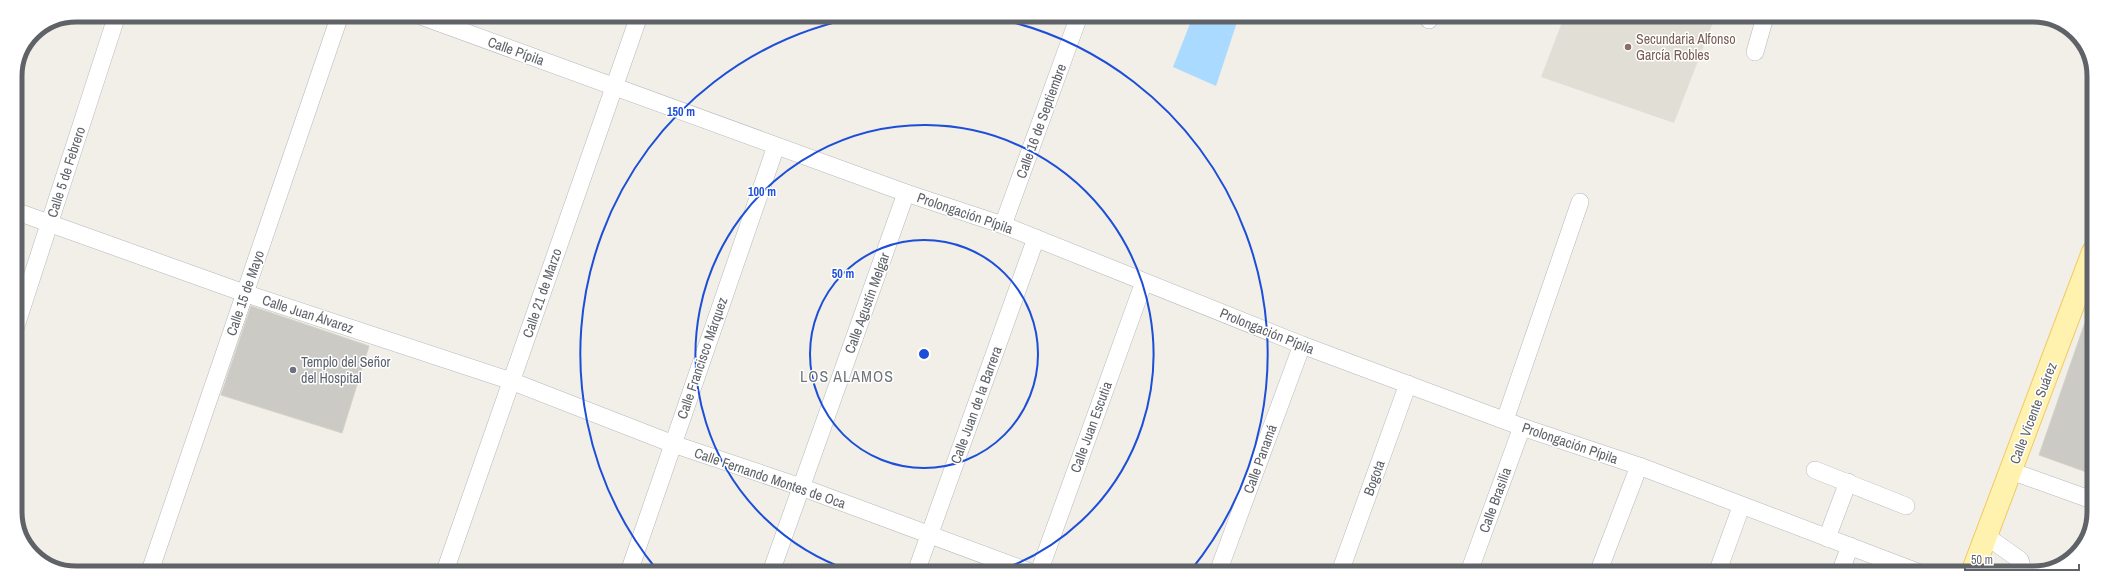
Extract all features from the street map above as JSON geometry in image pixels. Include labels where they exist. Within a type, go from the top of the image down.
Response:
[{"type":"main road","name":"Calle Vicente Suárez","points":[[1975,566],[2087,268]]},
{"type":"street","name":"Calle 5 de Febrero","points":[[22,296],[50,224],[115,22]]},
{"type":"street","name":"Calle 15 de Mayo","points":[[152,566],[338,22]]},
{"type":"street","name":"Calle Pípila","points":[[437,22],[614,87]]},
{"type":"street","name":"Calle 21 de Marzo","points":[[447,566],[637,22]]},
{"type":"street","name":"Calle 16 de Septiembre","points":[[1003,225],[1077,22]]},
{"type":"street","points":[[1755,52],[1764,22]]},
{"type":"street","name":"Prolongación Pípila","points":[[614,87],[906,193],[1003,225],[1302,345],[1522,427],[1639,466],[1741,507],[1902,566]]},
{"type":"street","name":"Calle Francisco Márquez","points":[[632,566],[776,146]]},
{"type":"street","name":"Calle Agustín Melgar","points":[[773,566],[906,193]]},
{"type":"street","points":[[1505,420],[1580,202]]},
{"type":"street","name":"Calle Juan Álvarez","points":[[22,217],[50,224],[244,293],[511,382]]},
{"type":"street","name":"Calle Juan de la Barrera","points":[[918,566],[1036,238]]},
{"type":"street","name":"Calle Juan Escutia","points":[[1041,566],[1144,282]]},
{"type":"street","name":"Calle Panamá","points":[[1220,566],[1302,345]]},
{"type":"street","name":"Calle Fernando Montes de Oca","points":[[511,382],[673,444],[801,488],[1013,566]]},
{"type":"street","name":"Bogota","points":[[1342,566],[1408,384]]},
{"type":"street","name":"Calle Brasilia","points":[[1471,566],[1522,427]]},
{"type":"street","points":[[1600,566],[1639,466]]},
{"type":"street","points":[[1815,470],[1906,506]]},
{"type":"street","points":[[2011,471],[2087,498]]},
{"type":"street","points":[[1827,538],[1848,482]]},
{"type":"street","points":[[1720,566],[1741,507]]},
{"type":"street","points":[[1986,536],[2020,560],[2022,566]]},
{"type":"street","points":[[1843,566],[1850,546]]},
{"type":"shaded area","name":"Secundaria Alfonso García Robles","points":[[1562,22],[1713,22],[1674,123],[1541,77]]},
{"type":"water","points":[[1191,22],[1237,22],[1216,86],[1173,67]]},
{"type":"building","name":"Templo del Señor del Hospital","points":[[251,306],[369,346],[342,433],[221,395]]},
{"type":"building","points":[[2087,317],[2087,472],[2039,455]]},
{"type":"place","name":"Secundaria Alfonso García Robles","points":[[1628,47]]},
{"type":"place","name":"Templo del Señor del Hospital","points":[[293,370]]},
{"type":"district","name":"LOS ALAMOS","points":[[847,376]]}]
